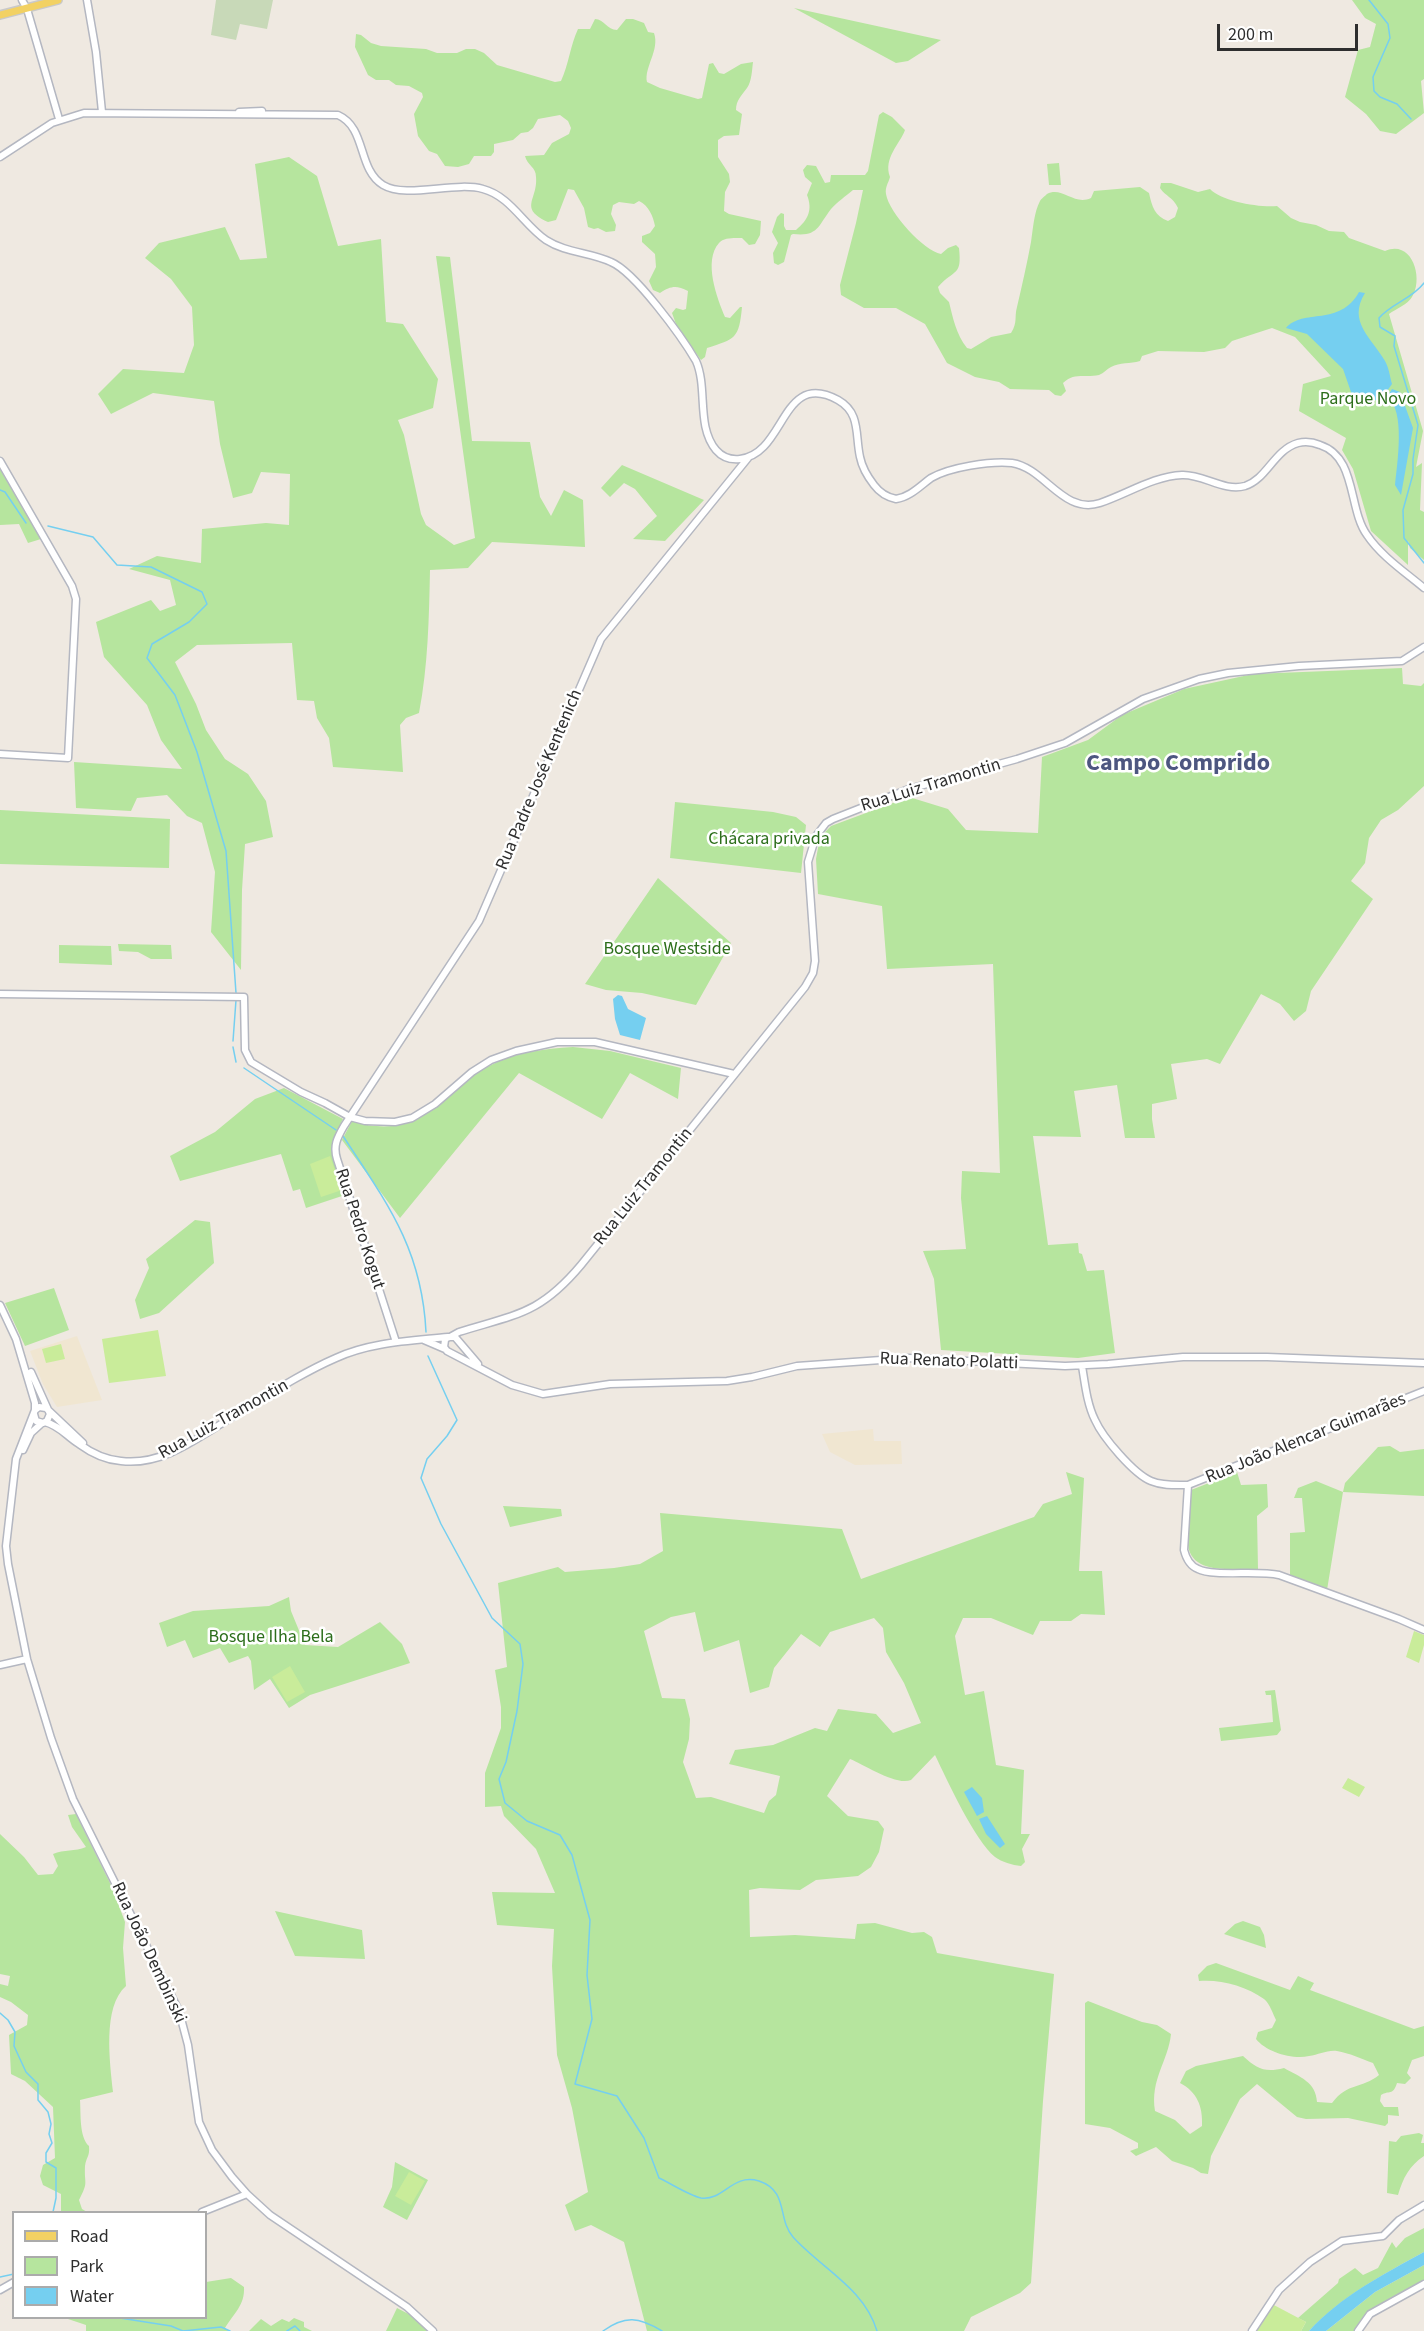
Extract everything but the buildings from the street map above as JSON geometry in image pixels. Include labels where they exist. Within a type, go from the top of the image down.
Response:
[{"type":"main road","points":[[22,0],[27,9],[59,119]]},
{"type":"main road","points":[[0,15],[58,0]]},
{"type":"main road","points":[[87,0],[96,52],[102,112]]},
{"type":"main road","points":[[0,157],[59,119],[75,115],[102,112],[338,115],[353,126],[371,172],[385,186],[401,190],[463,187],[484,189],[503,200],[536,232],[554,244],[568,250],[602,258],[622,268],[636,281],[696,361],[702,378],[707,430],[713,446],[725,457],[737,459],[748,457]]},
{"type":"main road","name":"Rua Padre José Kentenich","points":[[350,1117],[479,921],[601,639],[748,457],[759,452],[770,441],[787,411],[794,402],[804,396],[814,394],[833,398],[850,410],[855,420],[859,454],[865,470],[879,491],[896,499],[907,496],[944,472],[1004,463],[1025,468],[1070,501],[1088,506],[1174,476],[1194,476],[1227,486],[1239,487],[1248,485],[1257,478],[1285,449],[1300,443],[1311,443],[1330,450],[1342,464],[1366,534],[1376,546],[1424,588]]},
{"type":"main road","points":[[0,461],[72,586],[77,611],[68,758],[0,753]]},
{"type":"main road","name":"Rua Luiz Tramontin","points":[[44,1422],[58,1426],[79,1445],[120,1461],[137,1462],[160,1457],[180,1448],[329,1361],[358,1350],[396,1342],[449,1337],[470,1328],[529,1311],[546,1301],[581,1265],[788,1010],[813,973],[815,955],[808,862],[816,836],[833,819],[909,789],[1065,743],[1143,699],[1199,679],[1228,673],[1299,666],[1402,661],[1424,647]]},
{"type":"main road","points":[[0,994],[244,997],[245,1050],[248,1059],[267,1073],[350,1117],[365,1121],[385,1123],[412,1118],[428,1109],[472,1072],[491,1060],[516,1051],[557,1042],[595,1042],[734,1074]]},
{"type":"main road","name":"Rua Pedro Kogut","points":[[350,1117],[336,1141],[335,1153],[396,1342]]},
{"type":"main road","points":[[0,1305],[16,1339],[48,1410],[50,1416],[44,1422],[36,1420],[33,1390],[16,1339]]},
{"type":"main road","name":"Rua Luiz Tramontin","points":[[458,1341],[470,1328]]},
{"type":"main road","points":[[449,1337],[458,1341],[457,1350],[452,1352],[446,1350],[444,1343],[449,1337]]},
{"type":"main road","name":"Rua Luiz Tramontin","points":[[423,1340],[446,1350]]},
{"type":"main road","name":"Rua Renato Polatti","points":[[458,1341],[482,1369]]},
{"type":"main road","name":"Rua Renato Polatti","points":[[446,1350],[520,1389],[551,1394],[610,1384],[727,1381],[797,1366],[899,1358],[1082,1366],[1183,1357],[1267,1357],[1424,1363]]},
{"type":"main road","points":[[1082,1366],[1095,1419],[1113,1445],[1149,1480],[1162,1484],[1188,1485],[1184,1550],[1190,1563],[1198,1569],[1279,1575],[1424,1630]]},
{"type":"main road","name":"Rua João Alencar Guimarães","points":[[1188,1485],[1424,1391]]},
{"type":"main road","points":[[35,1412],[41,1407],[48,1410]]},
{"type":"main road","name":"Rua Luiz Tramontin","points":[[48,1410],[91,1451]]},
{"type":"main road","name":"Rua João Dembinski","points":[[35,1412],[17,1454],[6,1545],[27,1659],[51,1738],[73,1799],[179,2012],[188,2045],[196,2109],[205,2137],[215,2154],[247,2194],[270,2215],[414,2312],[433,2331]]},
{"type":"main road","name":"Rua João Dembinski","points":[[14,1483],[26,1442],[31,1433],[44,1422]]},
{"type":"main road","points":[[0,1665],[27,1659]]},
{"type":"main road","points":[[204,2211],[247,2194]]},
{"type":"main road","points":[[1252,2331],[1279,2290],[1310,2262],[1342,2241],[1383,2236],[1399,2220],[1424,2205]]},
{"type":"main road","points":[[1358,2331],[1370,2314],[1424,2284]]},
{"type":"shaded area","points":[[77,1336],[102,1400],[57,1407],[43,1384],[30,1351]]},
{"type":"shaded area","points":[[873,1429],[874,1441],[901,1441],[902,1464],[855,1465],[830,1452],[822,1434]]},
{"type":"green space","points":[[216,0],[273,0],[267,29],[240,24],[236,40],[211,35]]},
{"type":"green space","points":[[1352,0],[1424,0],[1424,79],[1421,81],[1424,113],[1396,134],[1380,131],[1366,114],[1345,97],[1358,50],[1370,47],[1376,24],[1365,18]]},
{"type":"green space","points":[[794,8],[941,40],[908,61],[896,63]]},
{"type":"green space","points":[[595,19],[617,30],[626,19],[644,23],[648,32],[654,33],[655,39],[647,82],[698,99],[702,98],[709,64],[713,63],[719,73],[724,74],[741,64],[753,62],[750,82],[736,106],[736,110],[742,114],[739,135],[724,136],[718,140],[718,157],[729,174],[730,182],[725,192],[724,211],[761,221],[760,235],[755,244],[749,245],[742,238],[724,240],[714,251],[713,280],[725,317],[730,318],[742,307],[741,318],[734,336],[730,340],[707,348],[705,357],[701,360],[677,327],[672,313],[676,308],[686,309],[688,291],[674,287],[660,293],[653,290],[649,281],[656,267],[655,254],[642,242],[642,236],[650,233],[655,226],[648,208],[639,201],[634,204],[619,202],[613,205],[611,214],[616,225],[615,231],[606,232],[588,227],[584,208],[574,190],[568,189],[556,220],[548,222],[534,212],[532,203],[536,174],[525,156],[544,155],[552,143],[569,134],[571,128],[568,121],[560,115],[538,119],[528,132],[521,133],[513,140],[494,144],[494,152],[491,156],[474,156],[469,164],[458,167],[445,166],[437,154],[429,151],[418,136],[414,114],[423,97],[422,93],[409,86],[396,85],[389,80],[376,80],[368,75],[355,47],[356,34],[381,46],[426,49],[437,53],[457,53],[466,49],[475,49],[484,53],[497,65],[555,82],[561,81],[578,29],[590,29]]},
{"type":"green space","name":"Parque Novo","points":[[883,112],[892,117],[905,130],[890,157],[888,170],[890,177],[886,194],[893,211],[917,239],[934,251],[941,254],[956,245],[959,248],[958,268],[938,287],[940,293],[949,302],[958,332],[967,348],[971,349],[991,337],[1011,333],[1015,323],[1036,210],[1041,199],[1052,192],[1085,200],[1091,198],[1094,191],[1140,187],[1149,193],[1157,214],[1168,221],[1175,217],[1178,208],[1160,188],[1161,183],[1171,183],[1198,192],[1210,189],[1223,197],[1241,203],[1277,206],[1291,218],[1300,222],[1316,225],[1329,231],[1344,232],[1349,238],[1385,251],[1402,250],[1409,255],[1416,271],[1415,289],[1408,302],[1389,314],[1423,431],[1416,467],[1422,463],[1420,510],[1424,512],[1424,560],[1410,548],[1408,541],[1408,565],[1371,531],[1353,469],[1342,450],[1346,438],[1299,411],[1303,384],[1331,376],[1295,337],[1272,328],[1232,341],[1225,348],[1204,352],[1158,351],[1142,356],[1140,361],[1114,365],[1099,375],[1071,378],[1063,383],[1066,391],[1061,396],[1049,390],[1010,389],[999,382],[975,377],[947,363],[925,324],[896,308],[864,308],[841,295],[840,285],[863,190],[853,190],[839,201],[813,232],[791,235],[784,262],[778,265],[774,263],[773,253],[778,243],[772,232],[777,217],[781,213],[784,214],[786,230],[796,230],[808,214],[810,205],[807,195],[812,183],[805,177],[803,170],[807,165],[816,166],[825,183],[830,182],[831,175],[865,175],[868,171],[879,115]]},
{"type":"green space","points":[[289,157],[317,176],[338,246],[381,239],[386,322],[403,324],[438,379],[433,408],[398,420],[404,435],[421,514],[426,525],[454,545],[475,538],[436,256],[450,257],[472,441],[530,442],[540,497],[551,516],[564,490],[583,500],[585,547],[492,542],[468,568],[430,570],[426,660],[419,713],[406,718],[400,725],[403,772],[333,767],[329,738],[317,718],[314,701],[297,700],[292,643],[197,645],[175,662],[206,730],[225,759],[248,774],[266,801],[273,837],[245,844],[241,970],[211,932],[215,872],[202,823],[187,816],[167,795],[137,798],[131,811],[76,808],[74,762],[182,769],[161,740],[147,705],[104,657],[96,622],[151,600],[160,611],[176,605],[170,580],[129,569],[157,556],[201,563],[202,529],[266,523],[289,525],[290,474],[261,472],[252,493],[233,498],[220,444],[214,401],[153,393],[111,414],[98,394],[123,369],[184,373],[194,345],[192,307],[171,279],[145,258],[159,243],[225,227],[240,260],[267,258],[255,164]]},
{"type":"green space","points":[[1059,163],[1061,185],[1049,185],[1047,164]]},
{"type":"green space","points":[[622,465],[704,500],[665,541],[633,539],[657,516],[635,489],[624,483],[610,497],[601,488]]},
{"type":"green space","points":[[0,469],[41,539],[28,543],[19,524],[0,525]]},
{"type":"green space","points":[[1402,668],[1403,684],[1421,686],[1424,683],[1424,786],[1398,810],[1381,820],[1369,838],[1365,863],[1351,881],[1373,899],[1311,991],[1306,1011],[1294,1021],[1280,1004],[1261,994],[1220,1064],[1207,1059],[1171,1064],[1177,1099],[1152,1104],[1155,1138],[1125,1138],[1117,1085],[1074,1091],[1081,1137],[1033,1136],[1048,1245],[1078,1243],[1079,1253],[1082,1254],[1087,1271],[1104,1270],[1115,1353],[1078,1358],[941,1350],[934,1279],[923,1251],[966,1249],[961,1198],[962,1171],[1000,1173],[993,964],[887,969],[882,906],[818,894],[816,859],[820,837],[831,826],[909,797],[948,809],[966,830],[1038,833],[1042,757],[1088,740],[1122,715],[1184,689],[1253,674]]},
{"type":"green space","name":"Chácara privada","points":[[675,802],[773,812],[796,817],[806,825],[801,873],[670,858]]},
{"type":"green space","points":[[0,810],[170,819],[169,868],[0,864]]},
{"type":"green space","name":"Bosque Westside","points":[[658,878],[731,943],[696,1005],[642,993],[606,990],[585,984]]},
{"type":"green space","points":[[118,944],[171,945],[172,959],[151,959],[138,952],[119,951]]},
{"type":"green space","points":[[59,945],[111,946],[112,965],[59,963]]},
{"type":"green space","points":[[573,1047],[610,1051],[681,1068],[678,1099],[630,1073],[602,1119],[519,1073],[400,1218],[342,1140],[352,1121],[376,1126],[396,1125],[412,1120],[427,1112],[471,1077],[499,1061],[530,1052]]},
{"type":"green space","points":[[284,1088],[343,1119],[331,1149],[345,1195],[306,1208],[300,1189],[293,1191],[281,1154],[180,1181],[170,1156],[215,1132],[255,1099]]},
{"type":"green space","points":[[330,1156],[342,1190],[321,1197],[310,1164]]},
{"type":"green space","points":[[195,1220],[210,1222],[214,1263],[159,1313],[140,1319],[135,1300],[149,1268],[146,1259]]},
{"type":"green space","points":[[54,1288],[69,1330],[25,1346],[5,1303]]},
{"type":"green space","points":[[158,1330],[166,1376],[109,1383],[102,1339]]},
{"type":"green space","points":[[61,1344],[65,1359],[46,1363],[42,1349]]},
{"type":"green space","points":[[1390,1446],[1400,1452],[1424,1449],[1424,1496],[1343,1492],[1345,1483],[1378,1447]]},
{"type":"green space","points":[[1066,1472],[1084,1478],[1079,1571],[1102,1571],[1105,1615],[1081,1614],[1071,1621],[1040,1621],[1033,1635],[991,1618],[963,1618],[955,1636],[965,1695],[984,1691],[996,1765],[1024,1770],[1021,1834],[1030,1834],[1022,1849],[1025,1862],[1021,1866],[1007,1863],[995,1857],[987,1849],[962,1809],[935,1755],[911,1780],[905,1781],[889,1778],[850,1759],[827,1796],[848,1816],[878,1821],[884,1829],[879,1852],[871,1867],[858,1876],[816,1880],[800,1890],[760,1888],[749,1890],[750,1937],[795,1935],[855,1939],[857,1924],[875,1923],[912,1933],[924,1932],[932,1937],[937,1953],[1054,1974],[1031,2283],[1020,2293],[971,2317],[964,2331],[647,2331],[624,2242],[591,2225],[575,2231],[565,2205],[588,2192],[572,2108],[557,2055],[552,1966],[554,1929],[497,1925],[492,1892],[555,1893],[536,1849],[504,1816],[501,1806],[485,1807],[485,1773],[501,1728],[501,1707],[495,1670],[507,1667],[498,1583],[558,1567],[565,1572],[640,1564],[663,1551],[660,1513],[842,1529],[861,1579],[1034,1517],[1043,1504],[1072,1494]],"holes":[[[695,1612],[704,1652],[739,1640],[750,1693],[769,1687],[774,1668],[801,1634],[820,1647],[830,1632],[874,1618],[883,1628],[886,1652],[904,1683],[921,1723],[893,1733],[876,1714],[838,1709],[827,1731],[815,1728],[773,1745],[735,1750],[729,1764],[780,1776],[776,1795],[769,1801],[764,1813],[711,1797],[696,1798],[683,1762],[689,1739],[690,1719],[685,1699],[662,1698],[644,1631],[671,1617]]]},
{"type":"green space","points":[[1237,1472],[1241,1485],[1267,1484],[1268,1507],[1257,1516],[1258,1569],[1226,1569],[1206,1566],[1197,1562],[1191,1555],[1188,1545],[1191,1490]]},
{"type":"green space","points":[[1316,1481],[1343,1492],[1327,1590],[1290,1576],[1290,1533],[1305,1532],[1302,1498],[1294,1498],[1298,1488]]},
{"type":"green space","points":[[503,1506],[561,1509],[562,1516],[510,1527]]},
{"type":"green space","name":"Bosque Ilha Bela","points":[[289,1597],[291,1611],[305,1645],[338,1647],[380,1622],[402,1644],[410,1663],[310,1695],[289,1708],[270,1679],[254,1690],[251,1661],[248,1656],[229,1663],[220,1648],[193,1658],[185,1640],[167,1647],[159,1623],[193,1611],[269,1606]]},
{"type":"green space","points":[[1414,1631],[1424,1635],[1419,1663],[1406,1657]]},
{"type":"green space","points":[[290,1666],[305,1692],[287,1702],[272,1677]]},
{"type":"green space","points":[[1275,1690],[1281,1730],[1277,1735],[1221,1741],[1219,1728],[1273,1722],[1271,1695],[1266,1695],[1265,1691]]},
{"type":"green space","points":[[1348,1778],[1365,1787],[1359,1797],[1342,1788]]},
{"type":"green space","points":[[76,1814],[111,1885],[125,1922],[123,1948],[126,1986],[118,1995],[113,2007],[109,2036],[113,2092],[80,2100],[82,2131],[89,2146],[85,2166],[85,2186],[79,2200],[82,2209],[85,2211],[61,2211],[61,2194],[43,2185],[40,2176],[43,2165],[55,2158],[53,2107],[25,2081],[11,2074],[9,2035],[27,2025],[28,2015],[0,1997],[0,1984],[8,1986],[10,1976],[0,1974],[0,1834],[24,1857],[38,1875],[53,1874],[58,1866],[53,1854],[86,1847],[72,1827],[68,1815]]},
{"type":"green space","points":[[275,1911],[362,1930],[365,1959],[295,1956]]},
{"type":"green space","points":[[1243,1921],[1260,1927],[1266,1948],[1224,1934],[1235,1924]]},
{"type":"green space","points":[[1216,1963],[1290,1990],[1298,1976],[1314,1983],[1310,1990],[1414,2029],[1424,2026],[1424,2056],[1412,2060],[1407,2073],[1411,2078],[1405,2084],[1397,2083],[1392,2091],[1381,2095],[1380,2101],[1384,2107],[1398,2107],[1399,2116],[1388,2115],[1388,2123],[1385,2126],[1348,2118],[1306,2119],[1297,2117],[1257,2084],[1240,2099],[1211,2156],[1208,2174],[1172,2161],[1156,2147],[1136,2156],[1130,2151],[1138,2148],[1138,2143],[1110,2128],[1085,2124],[1085,2003],[1088,2001],[1142,2022],[1157,2025],[1171,2034],[1155,2089],[1155,2111],[1175,2120],[1190,2134],[1202,2126],[1200,2106],[1195,2095],[1180,2083],[1186,2071],[1196,2066],[1243,2056],[1262,2069],[1284,2068],[1310,2085],[1317,2102],[1332,2103],[1349,2089],[1379,2075],[1373,2063],[1342,2052],[1329,2051],[1295,2057],[1280,2054],[1260,2044],[1256,2039],[1258,2032],[1272,2028],[1276,2020],[1270,2006],[1257,1994],[1233,1984],[1199,1981],[1198,1975],[1207,1966]]},
{"type":"green space","points":[[1419,2133],[1423,2135],[1421,2143],[1424,2143],[1424,2156],[1407,2173],[1398,2195],[1387,2193],[1389,2141],[1396,2142],[1401,2136]]},
{"type":"green space","points":[[395,2162],[428,2180],[407,2220],[383,2207],[392,2187]]},
{"type":"green space","points":[[409,2172],[425,2181],[411,2205],[395,2196]]},
{"type":"green space","points":[[1424,2228],[1424,2252],[1349,2297],[1309,2331],[1301,2331],[1306,2322],[1298,2318],[1338,2283],[1339,2279],[1355,2268],[1363,2275],[1378,2268],[1392,2242],[1396,2248],[1405,2238]]},
{"type":"green space","points":[[1424,2265],[1424,2281],[1376,2307],[1361,2322],[1356,2331],[1326,2331],[1375,2292]]},
{"type":"green space","points":[[231,2278],[244,2287],[243,2299],[225,2328],[229,2331],[86,2331],[86,2325],[68,2319],[207,2319],[207,2282]]},
{"type":"green space","points":[[1272,2304],[1306,2322],[1301,2331],[1256,2331]]},
{"type":"green space","points":[[397,2308],[422,2321],[428,2331],[386,2331]]},
{"type":"green space","points":[[294,2318],[304,2322],[304,2327],[312,2331],[249,2331],[261,2319],[271,2326],[282,2319],[289,2322]]},
{"type":"water","points":[[1359,292],[1365,293],[1360,303],[1360,321],[1385,361],[1392,384],[1381,397],[1369,401],[1357,401],[1351,392],[1343,369],[1307,334],[1286,328],[1302,319],[1342,310]]},
{"type":"water","points":[[1392,389],[1400,392],[1413,428],[1401,495],[1395,485],[1399,438],[1397,413],[1387,397]]},
{"type":"water","points":[[618,995],[622,996],[628,1009],[646,1018],[640,1040],[620,1035],[615,1019],[613,999]]},
{"type":"water","points":[[972,1787],[982,1798],[984,1812],[977,1816],[964,1792]]},
{"type":"water","points":[[987,1816],[1005,1844],[1000,1848],[986,1834],[979,1819]]},
{"type":"water","points":[[1424,2252],[1424,2265],[1375,2292],[1326,2331],[1309,2331],[1321,2318],[1348,2297]]},
{"type":"waterway","points":[[1369,0],[1388,24],[1390,38],[1373,77],[1374,91],[1380,97],[1397,104],[1411,119]]},
{"type":"waterway","points":[[1424,283],[1379,318],[1380,327],[1395,336],[1394,346],[1418,425],[1413,474],[1403,510],[1404,538],[1424,563]]},
{"type":"waterway","points":[[0,490],[5,492],[26,523]]},
{"type":"waterway","points":[[48,526],[93,537],[117,565],[151,567],[202,592],[207,604],[189,622],[152,644],[147,658],[175,695],[197,752],[226,851],[236,993]]},
{"type":"waterway","points":[[233,1041],[236,1000]]},
{"type":"waterway","points":[[233,1047],[236,1062]]},
{"type":"waterway","points":[[244,1068],[336,1130]]},
{"type":"waterway","points":[[343,1136],[388,1206],[410,1251],[418,1276],[426,1332]]},
{"type":"waterway","points":[[428,1356],[457,1420],[447,1436],[427,1459],[421,1478],[441,1524],[492,1618],[520,1644],[523,1664],[517,1711],[506,1762],[499,1779],[505,1803],[527,1821],[560,1835],[572,1855],[590,1920],[587,1975],[592,2019],[575,2084],[617,2096],[644,2138],[659,2178],[701,2198],[709,2198],[735,2184],[750,2180],[759,2181],[775,2191],[788,2230],[793,2237],[852,2291],[871,2316],[877,2331]]},
{"type":"waterway","points":[[0,2013],[8,2020],[15,2032],[14,2046],[26,2072],[38,2084],[38,2100],[48,2112],[51,2124],[49,2134],[52,2143],[46,2153],[46,2162],[56,2168],[56,2198],[53,2211]]},
{"type":"waterway","points":[[0,2277],[12,2274]]},
{"type":"waterway","points":[[126,2319],[171,2326],[183,2331],[221,2327],[230,2331]]},
{"type":"waterway","points":[[603,2331],[625,2320],[646,2323],[662,2331]]},
{"type":"waterway","points":[[287,2331],[295,2326],[300,2331]]},
{"type":"district","name":"Campo Comprido","points":[[1178,765]]}]
